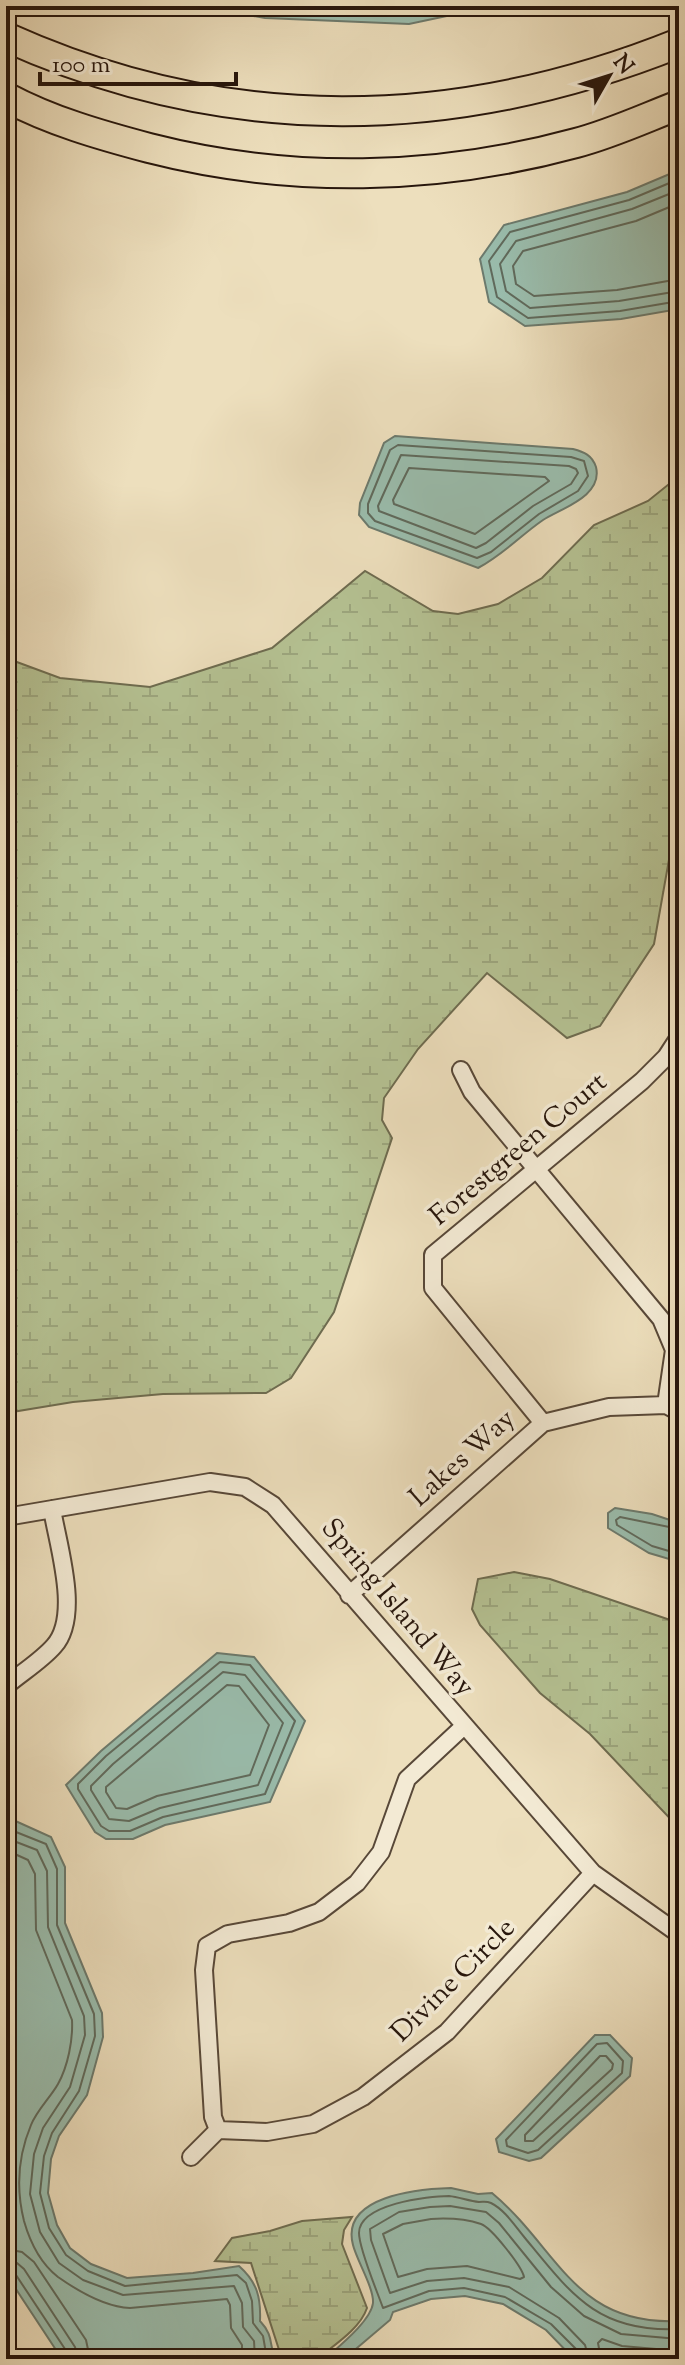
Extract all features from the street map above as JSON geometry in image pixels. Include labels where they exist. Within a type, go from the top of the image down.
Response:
[{"type":"highway","points":[[6,37],[86,69],[177,94],[259,107],[342,112],[437,107],[507,97],[576,80],[679,43]]},
{"type":"highway","points":[[6,97],[30,110],[100,135],[172,154],[237,167],[326,174],[417,172],[493,162],[578,143],[679,105]]},
{"type":"street","name":"Forestgreen Court","points":[[543,1423],[433,1288],[433,1255],[652,1073],[679,1037]]},
{"type":"street","points":[[461,1070],[472,1092],[661,1319],[674,1350],[672,1408]]},
{"type":"street","name":"Lakes Way","points":[[349,1595],[543,1423],[609,1407],[672,1408]]},
{"type":"street","name":"Spring Island Way","points":[[6,1517],[210,1482],[245,1487],[273,1505],[290,1521],[349,1595],[593,1873],[679,1934]]},
{"type":"street","points":[[6,1686],[55,1646],[65,1627],[69,1608],[52,1509]]},
{"type":"street","points":[[191,2157],[218,2130],[213,2117],[204,1970],[207,1946],[228,1934],[289,1923],[319,1912],[357,1883],[381,1852],[407,1779],[464,1726]]},
{"type":"street","name":"Divine Circle","points":[[218,2130],[267,2132],[313,2124],[363,2097],[447,2032],[593,1873]]},
{"type":"green space","points":[[679,476],[679,822],[654,944],[600,1026],[567,1038],[487,973],[418,1049],[384,1098],[382,1120],[392,1138],[334,1312],[291,1378],[266,1393],[163,1394],[73,1402],[6,1413],[6,658],[60,678],[150,687],[272,648],[365,571],[433,611],[458,614],[498,604],[542,578],[594,525],[648,501]]},
{"type":"green space","points":[[514,1572],[550,1579],[679,1623],[679,1828],[590,1734],[540,1693],[480,1625],[472,1609],[478,1579]]},
{"type":"green space","points":[[352,2217],[344,2230],[342,2244],[367,2308],[364,2316],[346,2336],[317,2359],[282,2359],[251,2263],[215,2261],[232,2238],[302,2221]]},
{"type":"water","points":[[199,6],[494,6],[409,24],[265,18]]},
{"type":"water","points":[[679,170],[679,309],[621,319],[525,326],[489,302],[480,259],[504,225],[627,192]]},
{"type":"water","points":[[395,436],[573,449],[592,460],[597,477],[579,500],[543,520],[478,568],[369,527],[359,515],[360,503],[384,443]]},
{"type":"water","points":[[615,1508],[652,1514],[679,1523],[679,1562],[649,1553],[608,1528],[608,1513]]},
{"type":"water","points":[[217,1653],[254,1657],[305,1721],[270,1802],[165,1825],[133,1839],[106,1839],[95,1832],[66,1785],[101,1751]]},
{"type":"water","points":[[11,1819],[51,1837],[65,1867],[65,1923],[102,2013],[103,2037],[87,2095],[59,2136],[51,2159],[48,2193],[57,2225],[70,2248],[91,2264],[127,2278],[239,2266],[257,2290],[260,2321],[268,2332],[277,2359],[62,2359],[6,2274],[6,1821]]},
{"type":"water","points":[[595,2035],[610,2035],[632,2058],[630,2076],[541,2158],[529,2161],[499,2152],[496,2139]]},
{"type":"water","points":[[451,2188],[478,2194],[492,2193],[571,2280],[615,2311],[644,2319],[679,2321],[679,2359],[574,2359],[546,2330],[503,2304],[465,2296],[431,2299],[393,2312],[390,2320],[344,2359],[325,2359],[366,2318],[373,2303],[353,2245],[352,2229],[358,2216],[385,2198],[420,2190]]}]
